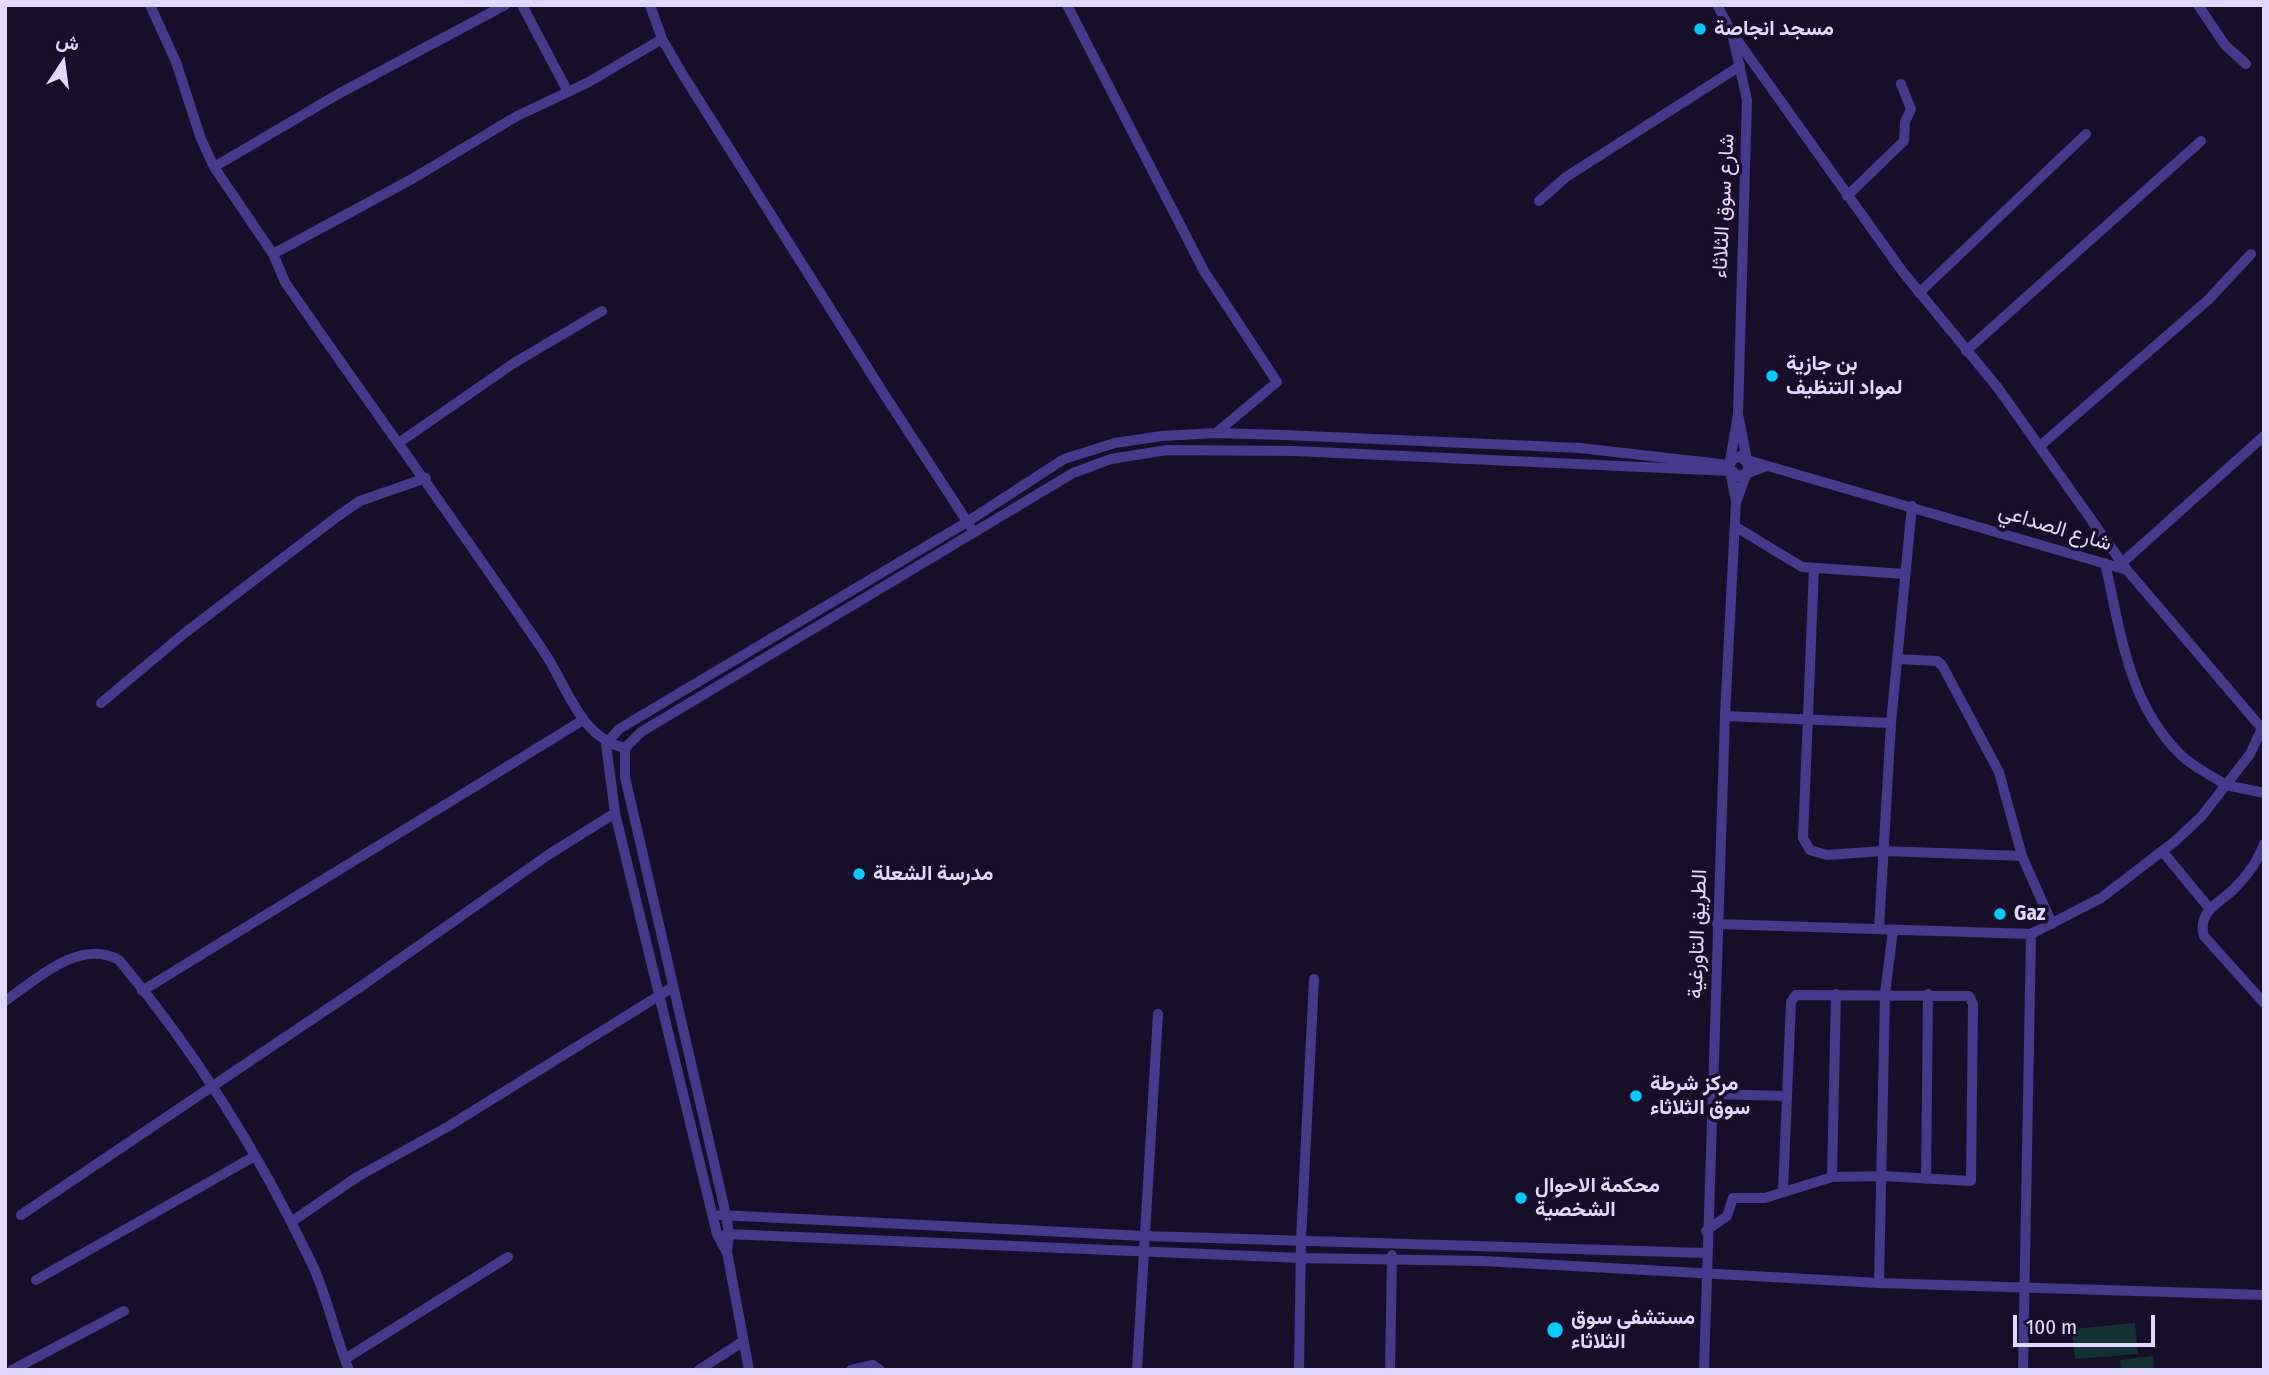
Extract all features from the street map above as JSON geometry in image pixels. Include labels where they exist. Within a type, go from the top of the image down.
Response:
[{"type":"street","points":[[150,5],[176,62],[201,139],[214,167],[273,254],[285,282],[426,478],[550,663],[583,720],[606,744],[625,748]]},
{"type":"street","points":[[214,167],[340,93],[505,5]]},
{"type":"street","points":[[522,5],[568,92]]},
{"type":"street","points":[[650,5],[662,39],[884,394],[976,533]]},
{"type":"street","points":[[1067,5],[1151,163],[1191,248],[1277,382],[1216,433]]},
{"type":"street","name":"شارع سوق الثلاثاء","points":[[1717,5],[1732,33],[1747,100],[1738,414]]},
{"type":"street","points":[[2198,5],[2225,45],[2246,64]]},
{"type":"street","points":[[1732,33],[1847,197],[1919,293],[1998,388],[2125,566],[2264,436]]},
{"type":"street","points":[[273,254],[412,179],[517,116],[568,92],[662,39]]},
{"type":"street","points":[[1539,201],[1566,177],[1740,66]]},
{"type":"street","points":[[1847,197],[1904,141],[1905,122],[1911,109],[1901,84]]},
{"type":"street","points":[[1919,293],[2086,134]]},
{"type":"street","points":[[1966,351],[2201,141]]},
{"type":"street","points":[[2040,446],[2202,306],[2251,254]]},
{"type":"street","points":[[400,442],[514,363],[602,311]]},
{"type":"street","points":[[1737,501],[1749,469],[1738,414]]},
{"type":"street","points":[[1737,501],[1729,466],[1738,414]]},
{"type":"street","points":[[727,1252],[717,1234],[712,1216],[615,813],[606,744],[619,729],[967,522],[1064,459],[1093,449],[1162,436],[1216,433],[1580,448],[1729,466],[1735,475],[1768,466]]},
{"type":"street","points":[[1419,440],[1420,458]]},
{"type":"street","points":[[748,1370],[727,1252],[729,1234],[726,1215],[625,777],[625,748],[641,732],[1073,474],[1111,459],[1167,450],[1294,451],[1420,458],[1729,466],[1738,456],[1747,460]]},
{"type":"street","name":"شارع الصداعي","points":[[1747,460],[2105,563],[2125,566],[2263,728]]},
{"type":"street","points":[[101,703],[186,632],[338,516],[360,501],[426,478]]},
{"type":"street","name":"الطريق التاورغية","points":[[1704,1370],[1706,1231],[1724,716],[1737,501]]},
{"type":"street","points":[[1879,929],[1891,723],[1912,506]]},
{"type":"street","points":[[1736,527],[1802,566],[1905,574]]},
{"type":"street","points":[[2105,563],[2130,674],[2143,707],[2183,757],[2226,785],[2264,793]]},
{"type":"street","points":[[1814,568],[1803,838],[1810,850],[1827,855],[1883,851],[2022,856]]},
{"type":"street","points":[[779,633],[786,644]]},
{"type":"street","points":[[1897,659],[1937,661],[1942,665],[1999,772],[2022,856],[2052,925]]},
{"type":"street","points":[[1724,716],[1891,723]]},
{"type":"street","points":[[142,991],[583,720]]},
{"type":"street","points":[[1717,924],[2031,934],[2101,898],[2202,817],[2249,754],[2263,728]]},
{"type":"street","points":[[21,1215],[548,855],[615,813]]},
{"type":"street","points":[[2264,844],[2259,858],[2245,877],[2210,909],[2201,926],[2204,936],[2264,1003]]},
{"type":"street","points":[[2162,851],[2210,909]]},
{"type":"street","points":[[1879,1283],[1885,994],[1893,930]]},
{"type":"street","points":[[2023,1370],[2031,934]]},
{"type":"street","points":[[5,1001],[83,952],[106,953],[119,960],[212,1087],[255,1156],[314,1268],[349,1370]]},
{"type":"street","points":[[1298,1370],[1301,1240],[1314,979]]},
{"type":"street","points":[[291,1223],[358,1177],[449,1126],[659,993],[673,987]]},
{"type":"street","points":[[1832,1177],[1836,994]]},
{"type":"street","points":[[1926,1179],[1928,994]]},
{"type":"street","points":[[1706,1231],[1727,1216],[1733,1198],[1765,1198],[1832,1177],[1882,1176],[1971,1181],[1973,1004],[1969,996],[1796,995],[1791,1002],[1783,1191]]},
{"type":"street","points":[[1138,1370],[1158,1013]]},
{"type":"street","points":[[1712,1094],[1787,1096]]},
{"type":"street","points":[[36,1280],[255,1156]]},
{"type":"street","points":[[712,1216],[1145,1236],[1706,1253]]},
{"type":"street","points":[[717,1234],[1301,1258],[1483,1261],[2025,1289],[2264,1295]]},
{"type":"street","points":[[1390,1370],[1392,1244]]},
{"type":"street","points":[[345,1359],[508,1257]]},
{"type":"street","points":[[12,1370],[124,1311]]},
{"type":"street","points":[[699,1370],[742,1342]]},
{"type":"street","points":[[851,1370],[873,1365],[880,1370]]},
{"type":"green space","points":[[2135,1323],[2138,1354],[2075,1359],[2072,1329]]},
{"type":"green space","points":[[2153,1356],[2154,1370],[2121,1370],[2120,1360]]},
{"type":"place","name":"مسجد انجاصة","points":[[1700,29]]},
{"type":"place","name":"بن جازية لمواد التنظيف","points":[[1772,376]]},
{"type":"place","name":"مدرسة الشعلة","points":[[859,874]]},
{"type":"place","name":"Gaz","points":[[2000,914]]},
{"type":"place","name":"مركز شرطة سوق الثلاثاء","points":[[1636,1096]]},
{"type":"place","name":"محكمة الاحوال الشخصية","points":[[1521,1198]]},
{"type":"place","name":"مستشفى سوق الثلاثاء","points":[[1555,1330]]}]
